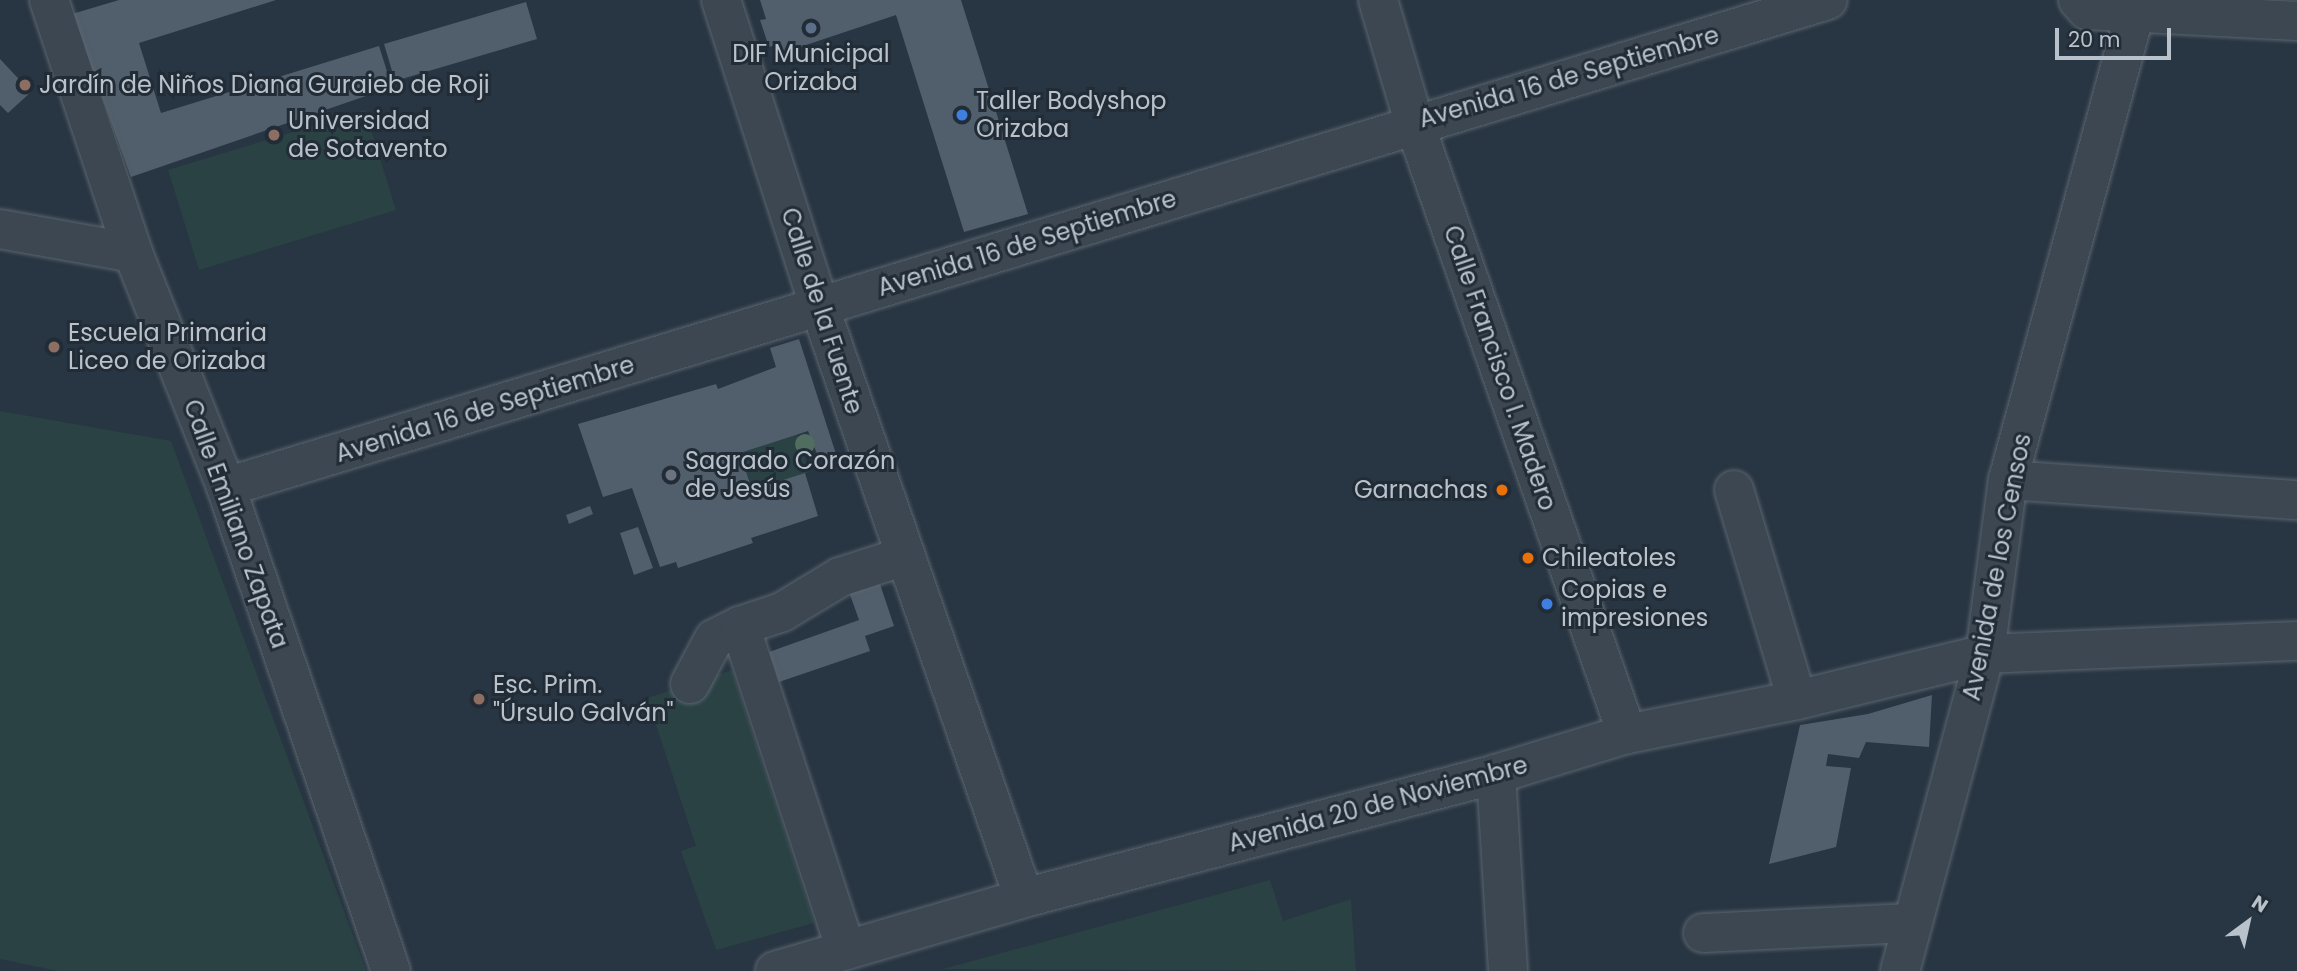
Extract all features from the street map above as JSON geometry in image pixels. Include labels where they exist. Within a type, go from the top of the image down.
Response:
[{"type":"street","name":"Calle Emiliano Zapata","points":[[49,0],[133,253],[226,487],[391,971]]},
{"type":"street","name":"Calle de la Fuente","points":[[721,0],[820,308],[1024,898]]},
{"type":"street","name":"Calle Francisco I. Madero","points":[[1378,0],[1414,122],[1627,733]]},
{"type":"street","name":"Avenida 16 de Septiembre","points":[[226,487],[820,308],[1414,122],[1828,0]]},
{"type":"street","points":[[2078,0],[2087,10],[2137,6],[2297,21]]},
{"type":"street","name":"Avenida de los Censos","points":[[1900,971],[1986,654],[2008,480],[2137,6]]},
{"type":"street","points":[[0,229],[133,253]]},
{"type":"street","points":[[2008,480],[2297,500]]},
{"type":"street","points":[[1734,490],[1797,700]]},
{"type":"street","points":[[690,684],[714,639],[740,626],[782,612],[840,577],[905,556]]},
{"type":"street","points":[[740,626],[804,792],[839,959]]},
{"type":"street","name":"Avenida 20 de Noviembre","points":[[775,971],[839,959],[1024,898],[1496,774],[1627,733],[1797,700],[1986,654],[2297,641]]},
{"type":"street","points":[[1496,774],[1508,971]]},
{"type":"street","points":[[1703,933],[1911,923]]},
{"type":"green space","points":[[365,110],[396,210],[199,270],[168,170]]},
{"type":"green space","points":[[0,411],[171,441],[366,971],[58,971],[0,959]]},
{"type":"green space","points":[[797,434],[810,472],[752,490],[740,453]]},
{"type":"green space","points":[[732,670],[814,923],[716,950],[681,851],[696,846],[647,698]]},
{"type":"green space","points":[[1270,880],[1283,921],[1351,899],[1356,971],[943,969]]},
{"type":"building","points":[[119,0],[276,0],[139,43],[161,113],[379,46],[392,87],[131,177],[72,14]]},
{"type":"building","name":"Taller Bodyshop Orizaba","points":[[760,0],[961,0],[1028,214],[964,232],[896,15],[779,54],[776,45],[769,47],[760,20],[766,19]]},
{"type":"building","points":[[526,2],[537,39],[395,81],[384,44]]},
{"type":"building","points":[[0,59],[31,92],[8,113],[0,105]]},
{"type":"building","name":"Sagrado Corazón de Jesús","points":[[799,339],[836,454],[819,459],[808,431],[740,453],[752,490],[805,473],[818,516],[751,538],[753,543],[678,568],[676,562],[660,567],[632,488],[603,497],[578,424],[716,384],[718,389],[776,367],[770,348]]},
{"type":"building","points":[[590,506],[593,514],[569,524],[566,515]]},
{"type":"building","points":[[638,527],[653,568],[634,575],[620,533]]},
{"type":"building","points":[[878,578],[894,626],[865,636],[870,651],[779,682],[769,652],[859,620],[848,589]]},
{"type":"building","points":[[1932,695],[1929,747],[1866,742],[1859,758],[1828,754],[1826,766],[1851,768],[1836,847],[1769,864],[1800,725],[1868,714]]},
{"type":"place","name":"DIF Municipal Orizaba","points":[[811,28]]},
{"type":"place","name":"Jardín de Niños Diana Guraieb de Roji","points":[[25,85]]},
{"type":"place","name":"Taller Bodyshop Orizaba","points":[[962,115]]},
{"type":"place","name":"Universidad de Sotavento","points":[[274,135]]},
{"type":"place","name":"Escuela Primaria Liceo de Orizaba","points":[[54,347]]},
{"type":"place","name":"Sagrado Corazón de Jesús","points":[[671,475]]},
{"type":"place","name":"Garnachas","points":[[1502,490]]},
{"type":"place","name":"Chileatoles","points":[[1528,558]]},
{"type":"place","name":"Copias e impresiones","points":[[1547,604]]},
{"type":"place","name":"Esc. Prim. \"Úrsulo Galván\"","points":[[479,699]]}]
